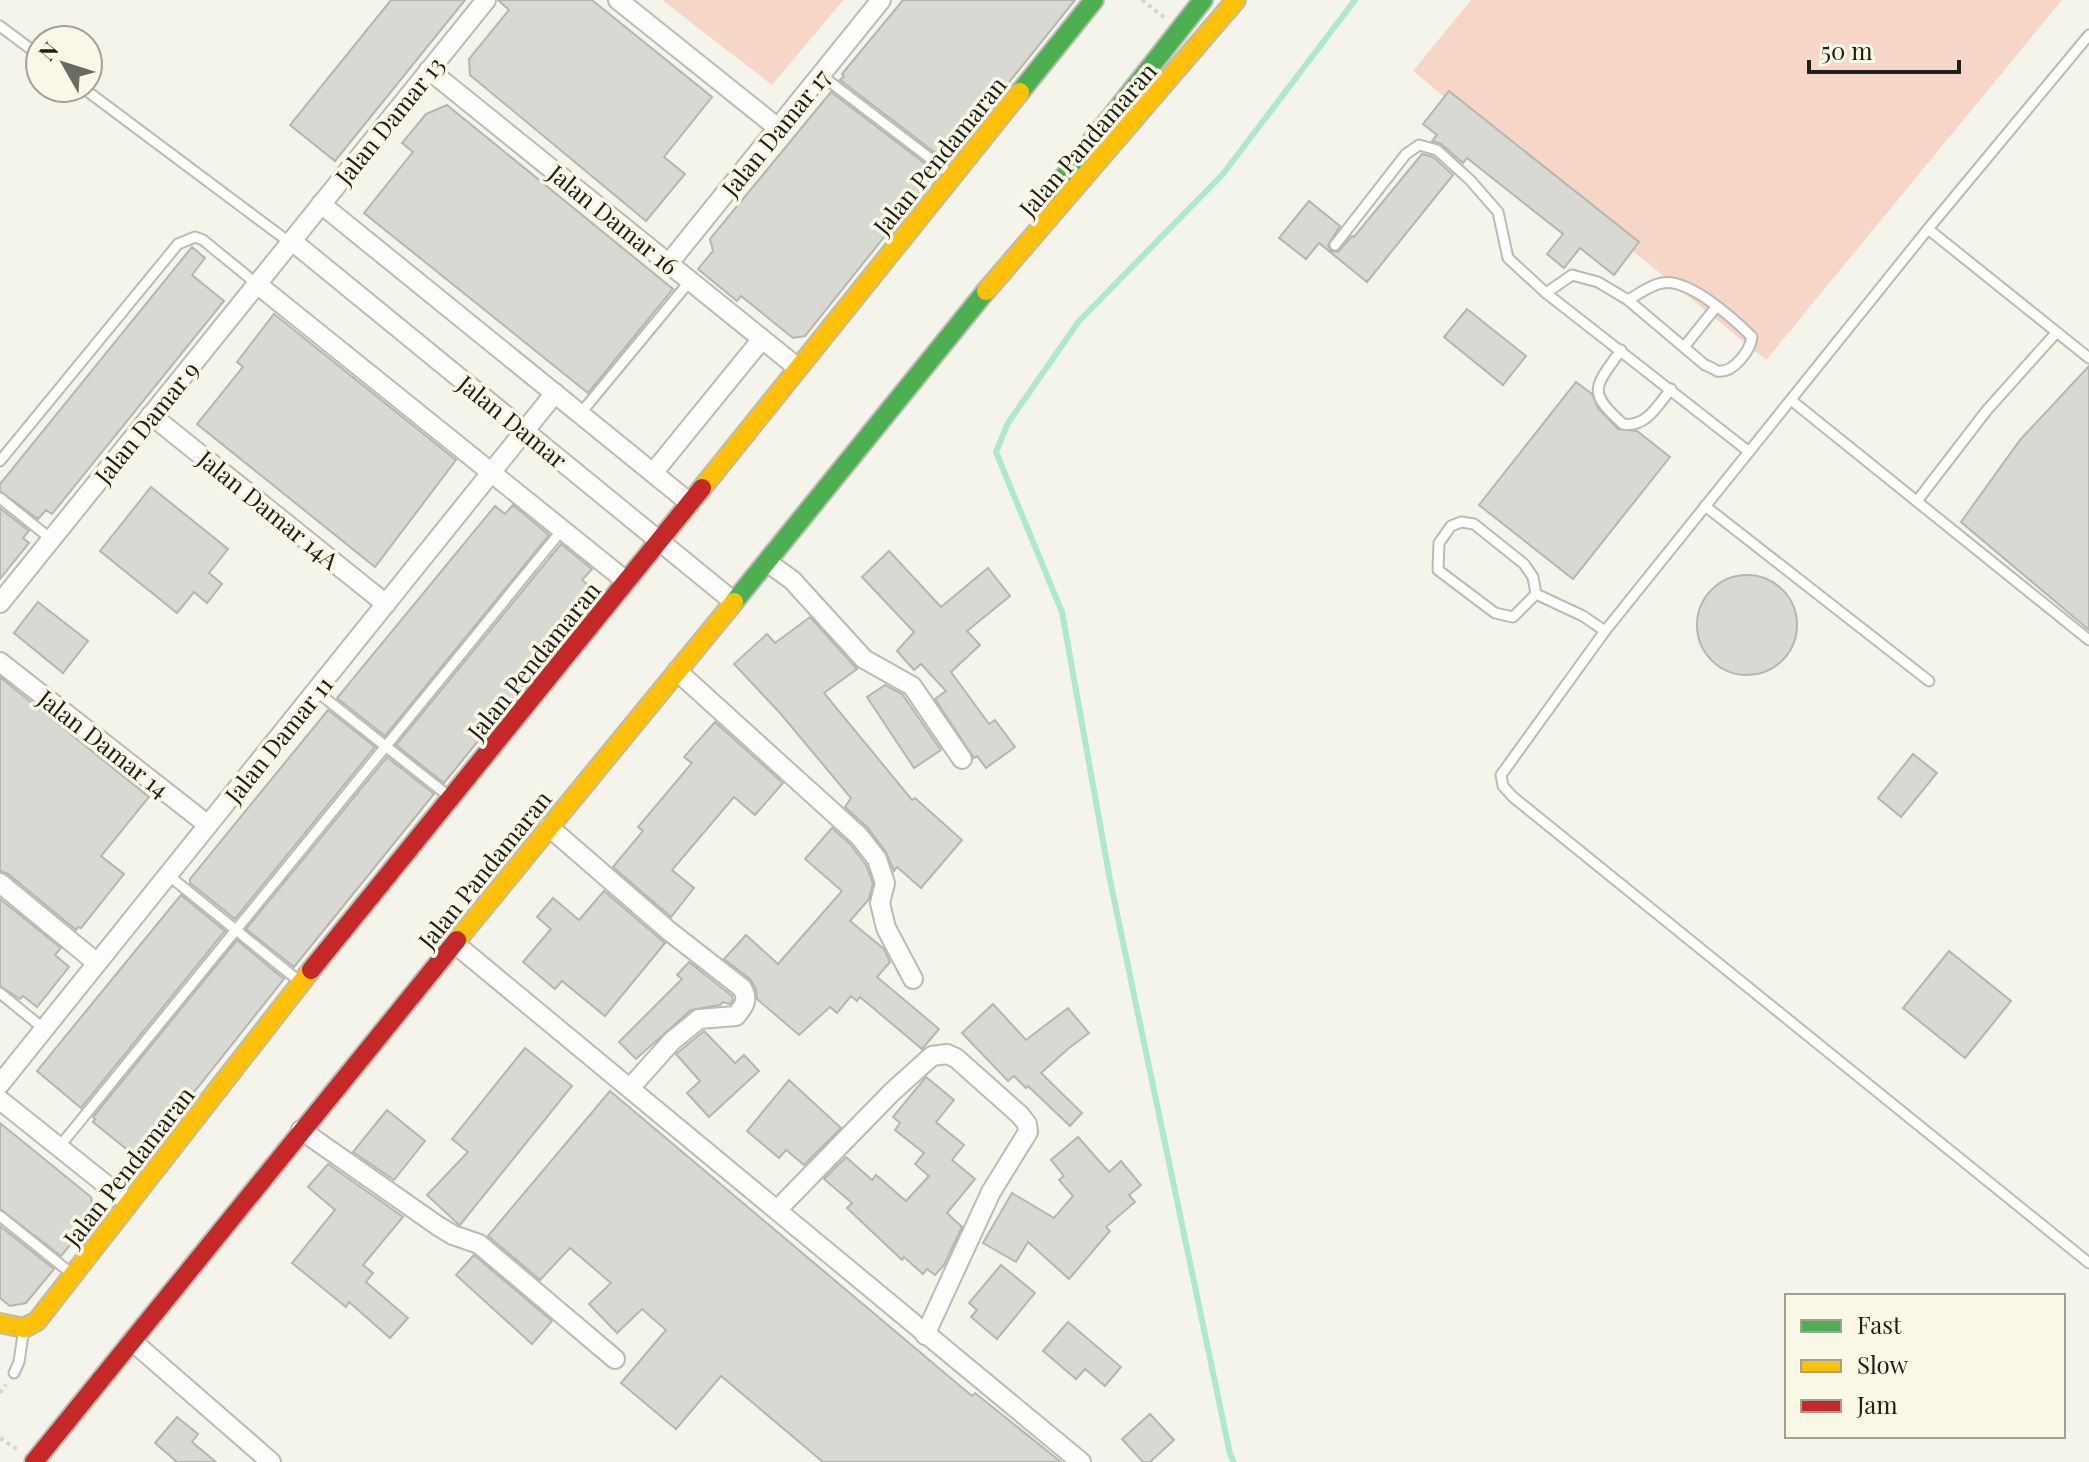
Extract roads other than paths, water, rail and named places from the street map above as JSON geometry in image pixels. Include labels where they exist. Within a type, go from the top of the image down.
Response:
[{"type":"main road","name":"Jalan Pendamaran","points":[[24,1328],[37,1321],[301,982],[453,799],[1094,0]]},
{"type":"main road","name":"Jalan Pandamaran","points":[[971,307],[995,264],[1203,0]]},
{"type":"main road","name":"Jalan Pandamaran","points":[[35,1462],[971,307],[1014,261],[1236,0]]},
{"type":"main road","points":[[0,1323],[24,1328]]},
{"type":"street","name":"Jalan Damar 13","points":[[292,241],[486,0]]},
{"type":"street","points":[[618,0],[778,128]]},
{"type":"street","name":"Jalan Damar 17","points":[[669,263],[881,0]]},
{"type":"street","name":"Jalan Damar 16","points":[[429,70],[798,368]]},
{"type":"street","name":"Jalan Damar","points":[[321,204],[690,503]]},
{"type":"street","name":"Jalan Damar","points":[[292,241],[734,602]]},
{"type":"street","name":"Jalan Damar 9","points":[[0,603],[292,241]]},
{"type":"street","points":[[257,284],[626,581]]},
{"type":"street","points":[[653,473],[762,339]]},
{"type":"street","name":"Jalan Damar 11","points":[[0,1084],[555,393]]},
{"type":"street","name":"Jalan Damar 14A","points":[[151,415],[386,604]]},
{"type":"street","points":[[767,562],[792,580],[864,659],[912,686],[962,759]]},
{"type":"street","name":"Jalan Damar 14","points":[[0,662],[208,825]]},
{"type":"street","points":[[677,671],[859,836],[877,859],[885,883],[880,903],[886,928],[913,979]]},
{"type":"street","points":[[549,827],[669,931],[742,988],[746,996],[745,1004],[736,1016],[699,1019],[672,1041],[630,1088]]},
{"type":"street","points":[[0,883],[97,963]]},
{"type":"street","points":[[454,943],[1081,1462]]},
{"type":"street","points":[[777,1210],[892,1092],[932,1056],[947,1054],[956,1058],[1020,1115],[1027,1124],[1028,1132],[991,1192],[925,1335]]},
{"type":"street","points":[[0,1100],[129,1203]]},
{"type":"street","points":[[301,1130],[438,1226],[479,1244],[615,1359]]},
{"type":"street","points":[[132,1341],[271,1462]]},
{"type":"lane","points":[[0,26],[24,44]]},
{"type":"lane","points":[[2089,35],[1748,451],[1605,631],[1501,775],[1503,786],[1525,807],[2089,1263]]},
{"type":"lane","points":[[821,75],[953,176]]},
{"type":"lane","points":[[104,104],[285,239],[292,241]]},
{"type":"lane","points":[[1335,245],[1406,154],[1419,145],[1437,150],[1470,180],[1498,212],[1508,258],[1546,293],[1748,451]]},
{"type":"lane","points":[[1928,229],[2089,358]]},
{"type":"lane","points":[[0,461],[178,244],[195,237],[203,240],[257,284]]},
{"type":"lane","points":[[1546,293],[1572,275],[1598,282],[1618,292],[1705,365],[1717,371],[1726,371],[1752,343],[1752,337],[1716,307],[1682,285],[1664,282],[1628,300]]},
{"type":"lane","points":[[580,414],[690,281]]},
{"type":"lane","points":[[1684,347],[1716,307]]},
{"type":"lane","points":[[1917,501],[1987,410],[2056,333]]},
{"type":"lane","points":[[1621,350],[1604,375],[1599,394],[1600,403],[1623,424],[1638,424],[1644,420],[1671,389]]},
{"type":"lane","points":[[1791,400],[2089,640]]},
{"type":"lane","points":[[0,498],[51,539]]},
{"type":"lane","points":[[1705,506],[1929,681]]},
{"type":"lane","points":[[1461,522],[1474,524],[1524,564],[1533,577],[1536,594],[1513,617],[1495,613],[1438,570],[1439,543],[1451,526],[1461,522]]},
{"type":"lane","points":[[59,1147],[562,530]]},
{"type":"lane","points":[[1536,594],[1583,616],[1605,631]]},
{"type":"lane","points":[[316,691],[453,799]]},
{"type":"lane","points":[[168,875],[301,982]]},
{"type":"lane","points":[[0,993],[44,1029]]},
{"type":"lane","points":[[0,1216],[74,1275]]},
{"type":"lane","points":[[14,1373],[19,1362],[24,1328]]},
{"type":"waterway","points":[[1234,1462],[1110,880],[1062,612],[996,452],[1008,423],[1079,321],[1223,174],[1355,0]]}]
